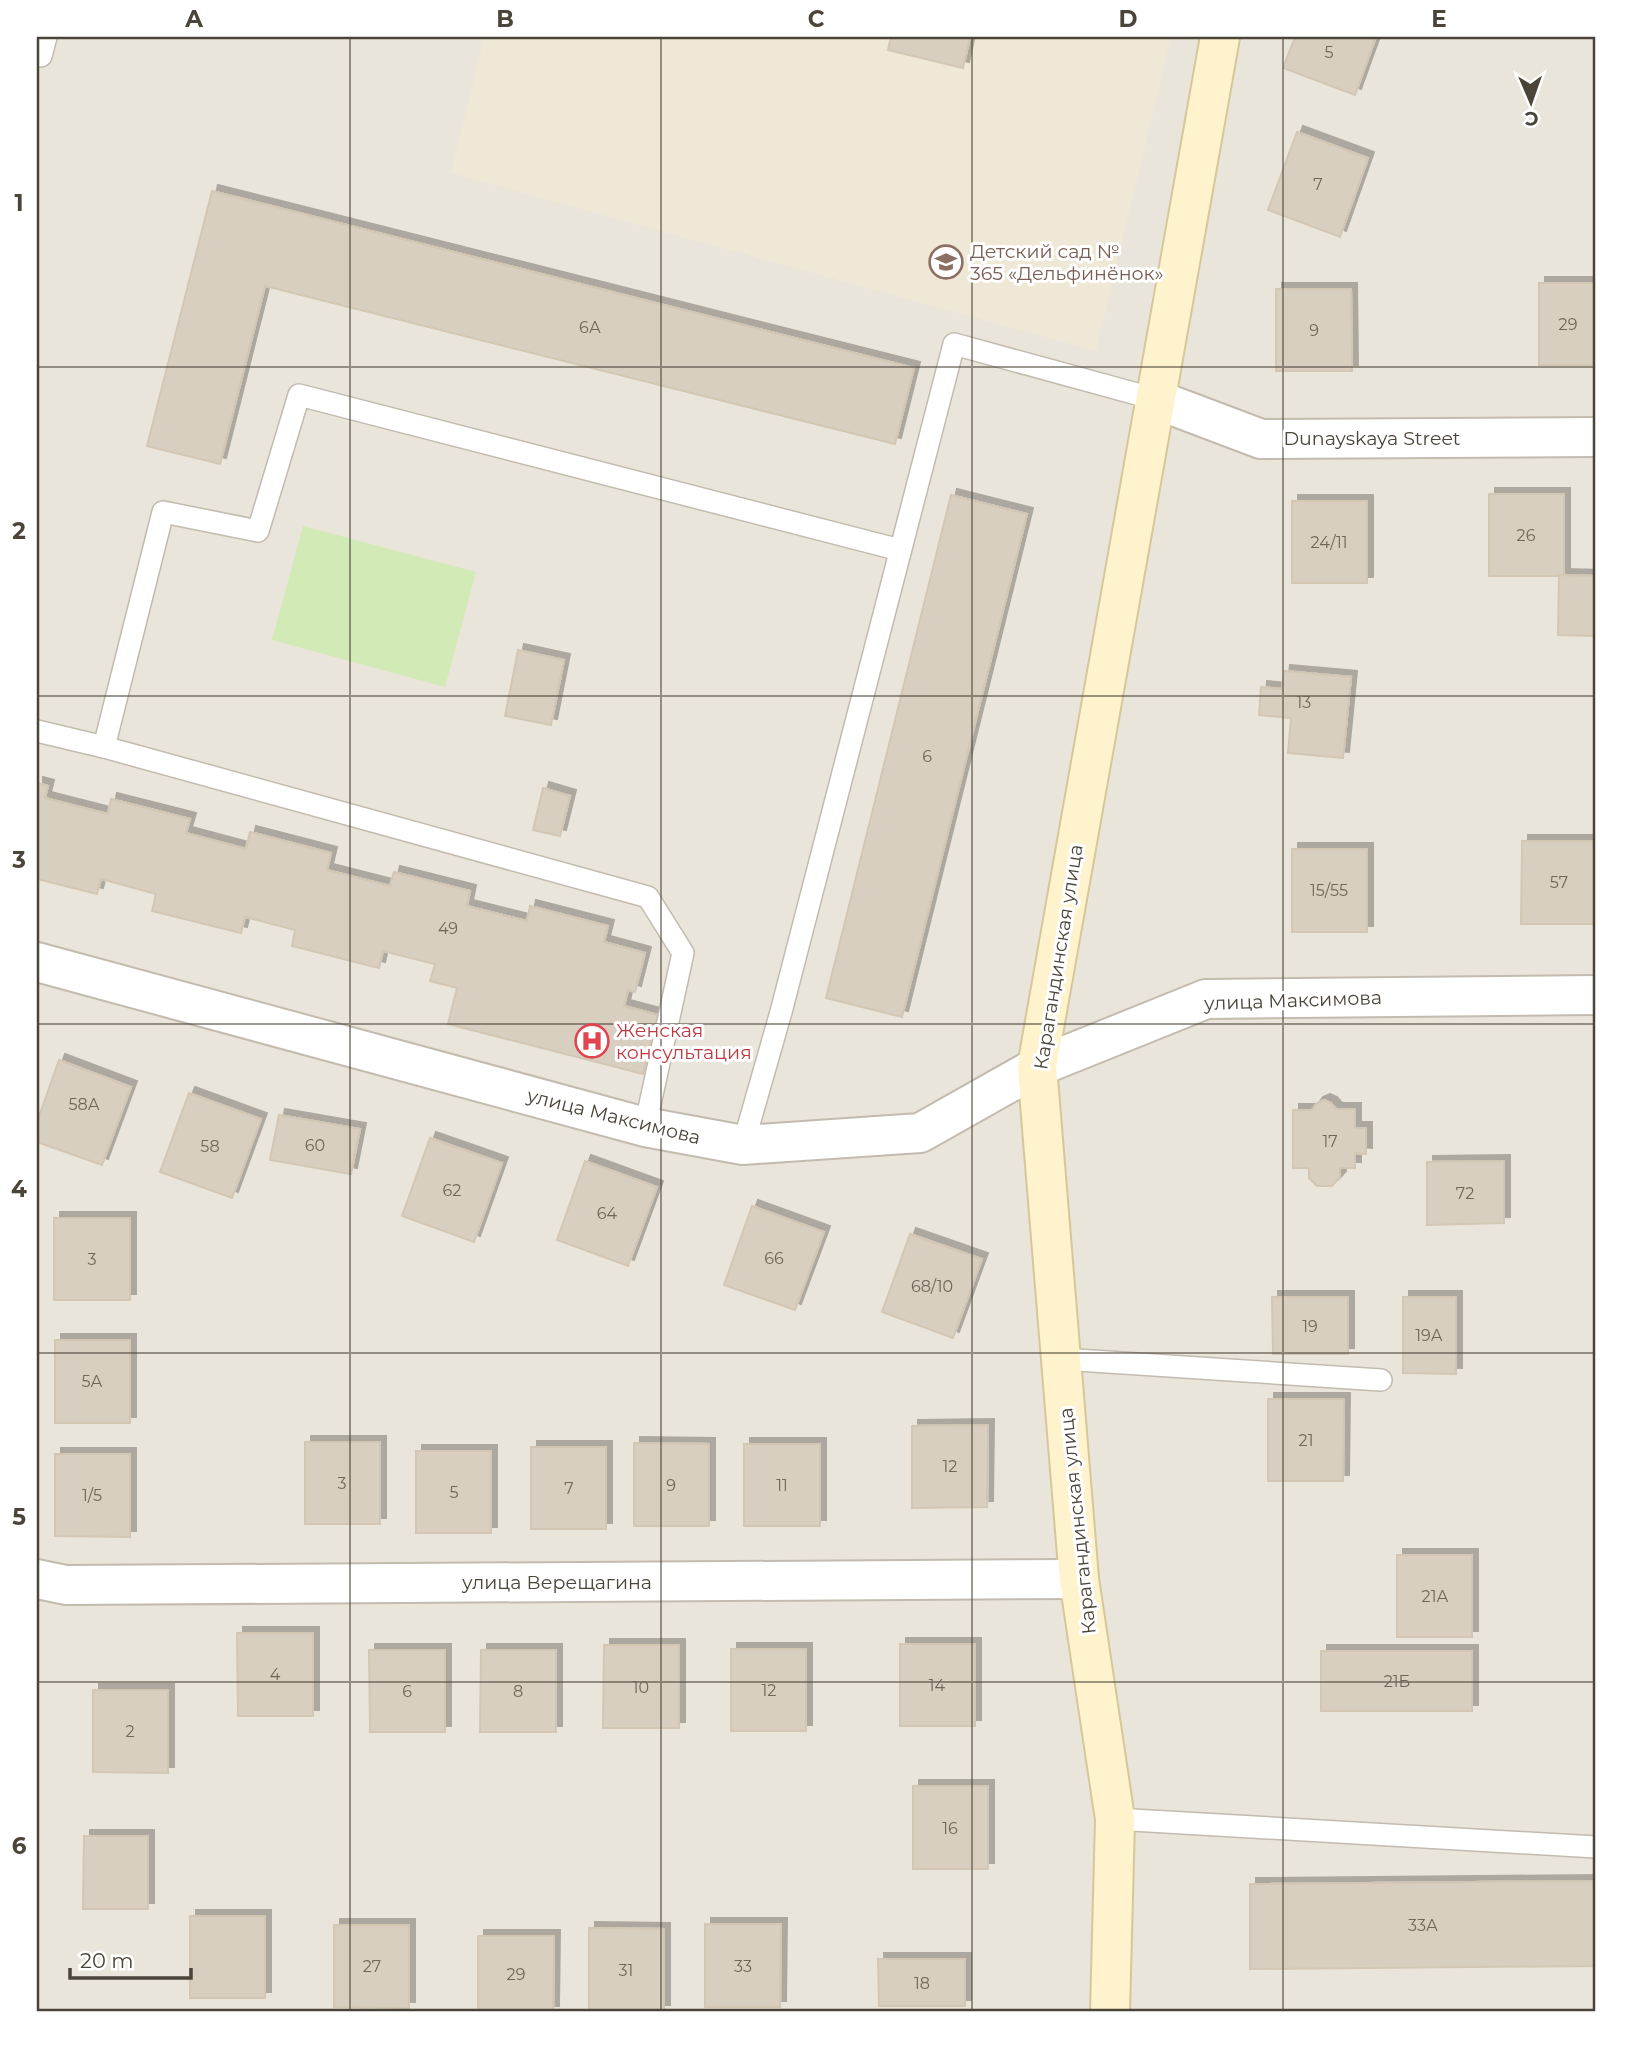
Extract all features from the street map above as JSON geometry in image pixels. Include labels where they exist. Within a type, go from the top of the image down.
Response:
[{"type":"street","name":"Карагандинская улица","points":[[1110,2012],[1115,1819],[1079,1579],[1037,1067],[1220,37]]},
{"type":"street","name":"Dunayskaya Street","points":[[1155,399],[1261,439],[1596,437]]},
{"type":"street","name":"улица Максимова","points":[[37,962],[645,1128],[743,1145],[920,1133],[1037,1067],[1206,999],[1596,995]]},
{"type":"street","name":"улица Верещагина","points":[[37,1579],[66,1585],[1079,1579]]},
{"type":"lane","points":[[37,55],[41,56],[46,37]]},
{"type":"lane","points":[[743,1145],[781,1012],[954,344],[1155,399]]},
{"type":"lane","points":[[104,747],[163,512],[258,531],[299,395],[900,550]]},
{"type":"lane","points":[[37,731],[104,747],[648,897],[682,953],[645,1128]]},
{"type":"lane","points":[[1062,1359],[1381,1380]]},
{"type":"lane","points":[[1115,1819],[1596,1847]]},
{"type":"shaded area","points":[[37,37],[1596,37],[1596,2012],[37,2012]]},
{"type":"shaded area","name":"Детский сад № 365 «Дельфинёнок»","points":[[484,37],[1171,37],[1096,351],[451,173]]},
{"type":"green space","points":[[303,526],[476,572],[445,687],[272,640]]},
{"type":"building","points":[[891,37],[970,37],[963,68],[888,50]]},
{"type":"building","points":[[1295,37],[1376,37],[1355,95],[1283,68]]},
{"type":"building","points":[[1297,132],[1368,158],[1340,237],[1268,210]]},
{"type":"building","points":[[212,191],[914,368],[895,444],[265,286],[220,464],[147,446]]},
{"type":"building","points":[[1539,283],[1596,283],[1596,365],[1539,365]]},
{"type":"building","points":[[1276,289],[1351,289],[1352,371],[1276,371]]},
{"type":"building","points":[[1489,494],[1564,494],[1564,576],[1489,576]]},
{"type":"building","points":[[951,495],[1027,514],[902,1017],[826,998]]},
{"type":"building","points":[[1292,501],[1367,501],[1367,583],[1292,583]]},
{"type":"building","points":[[1559,575],[1596,576],[1596,636],[1558,635]]},
{"type":"building","points":[[518,650],[564,660],[551,725],[505,716]]},
{"type":"building","points":[[1284,671],[1351,677],[1343,758],[1288,753],[1291,718],[1259,715],[1261,687],[1282,689]]},
{"type":"building","points":[[37,783],[48,786],[45,798],[108,814],[111,799],[190,819],[186,833],[246,849],[250,832],[331,853],[327,870],[390,886],[394,872],[470,891],[467,906],[527,921],[530,906],[608,926],[604,942],[645,953],[635,992],[628,990],[624,1006],[658,1015],[643,1074],[448,1024],[457,988],[430,981],[435,964],[383,951],[379,968],[292,946],[295,930],[245,917],[241,933],[152,911],[156,894],[101,879],[97,894],[37,879]]},
{"type":"building","points":[[543,788],[570,796],[560,836],[533,830]]},
{"type":"building","points":[[1522,841],[1596,841],[1596,924],[1521,924]]},
{"type":"building","points":[[1292,849],[1367,849],[1367,932],[1292,932]]},
{"type":"building","points":[[59,1060],[131,1087],[102,1165],[37,1142],[37,1122]]},
{"type":"building","points":[[189,1093],[261,1119],[232,1198],[160,1172]]},
{"type":"building","points":[[1324,1100],[1336,1109],[1355,1109],[1355,1128],[1366,1128],[1366,1154],[1355,1153],[1355,1168],[1340,1168],[1340,1177],[1332,1186],[1317,1186],[1309,1178],[1309,1168],[1293,1168],[1293,1110],[1312,1110],[1317,1103]]},
{"type":"building","points":[[279,1115],[360,1129],[351,1174],[270,1160]]},
{"type":"building","points":[[430,1138],[502,1163],[474,1242],[402,1216]]},
{"type":"building","points":[[585,1161],[657,1187],[628,1266],[557,1240]]},
{"type":"building","points":[[1504,1161],[1504,1223],[1427,1225],[1427,1162]]},
{"type":"building","points":[[752,1206],[824,1232],[795,1310],[724,1285]]},
{"type":"building","points":[[54,1218],[130,1218],[130,1300],[54,1300]]},
{"type":"building","points":[[910,1234],[982,1259],[953,1338],[882,1312]]},
{"type":"building","points":[[1272,1297],[1348,1297],[1348,1354],[1273,1354]]},
{"type":"building","points":[[1403,1297],[1456,1297],[1456,1374],[1403,1373]]},
{"type":"building","points":[[55,1340],[130,1340],[130,1423],[55,1423]]},
{"type":"building","points":[[1268,1399],[1344,1399],[1343,1481],[1268,1481]]},
{"type":"building","points":[[988,1425],[987,1507],[912,1508],[912,1426]]},
{"type":"building","points":[[305,1442],[380,1442],[380,1524],[305,1524]]},
{"type":"building","points":[[634,1443],[709,1444],[709,1526],[634,1526]]},
{"type":"building","points":[[744,1444],[820,1444],[820,1526],[744,1526]]},
{"type":"building","points":[[531,1447],[606,1447],[606,1529],[531,1529]]},
{"type":"building","points":[[416,1451],[491,1451],[491,1533],[416,1533]]},
{"type":"building","points":[[55,1454],[130,1454],[130,1537],[55,1536]]},
{"type":"building","points":[[1397,1555],[1472,1555],[1472,1637],[1397,1637]]},
{"type":"building","points":[[237,1633],[313,1633],[313,1716],[238,1716]]},
{"type":"building","points":[[900,1644],[975,1644],[975,1726],[900,1726]]},
{"type":"building","points":[[604,1645],[679,1645],[679,1728],[603,1728]]},
{"type":"building","points":[[731,1649],[806,1649],[806,1731],[731,1731]]},
{"type":"building","points":[[369,1650],[445,1650],[445,1732],[370,1732]]},
{"type":"building","points":[[481,1650],[556,1650],[556,1732],[480,1732]]},
{"type":"building","points":[[1321,1651],[1472,1651],[1472,1711],[1321,1711]]},
{"type":"building","points":[[93,1690],[168,1690],[168,1773],[93,1772]]},
{"type":"building","points":[[913,1786],[988,1786],[988,1869],[913,1869]]},
{"type":"building","points":[[84,1836],[148,1836],[148,1909],[83,1909]]},
{"type":"building","points":[[1596,1881],[1596,1966],[1250,1969],[1250,1884]]},
{"type":"building","points":[[190,1916],[265,1916],[265,1998],[190,1998]]},
{"type":"building","points":[[705,1924],[781,1924],[780,2007],[705,2007]]},
{"type":"building","points":[[334,1925],[409,1925],[409,2008],[334,2007]]},
{"type":"building","points":[[589,1928],[664,1929],[664,2011],[589,2011]]},
{"type":"building","points":[[478,1936],[554,1936],[553,2012],[478,2012]]},
{"type":"building","points":[[878,1959],[965,1959],[965,2006],[879,2006]]},
{"type":"place","name":"Детский сад № 365 «Дельфинёнок»","points":[[946,262]]},
{"type":"place","name":"Женская консультация","points":[[592,1041]]}]
